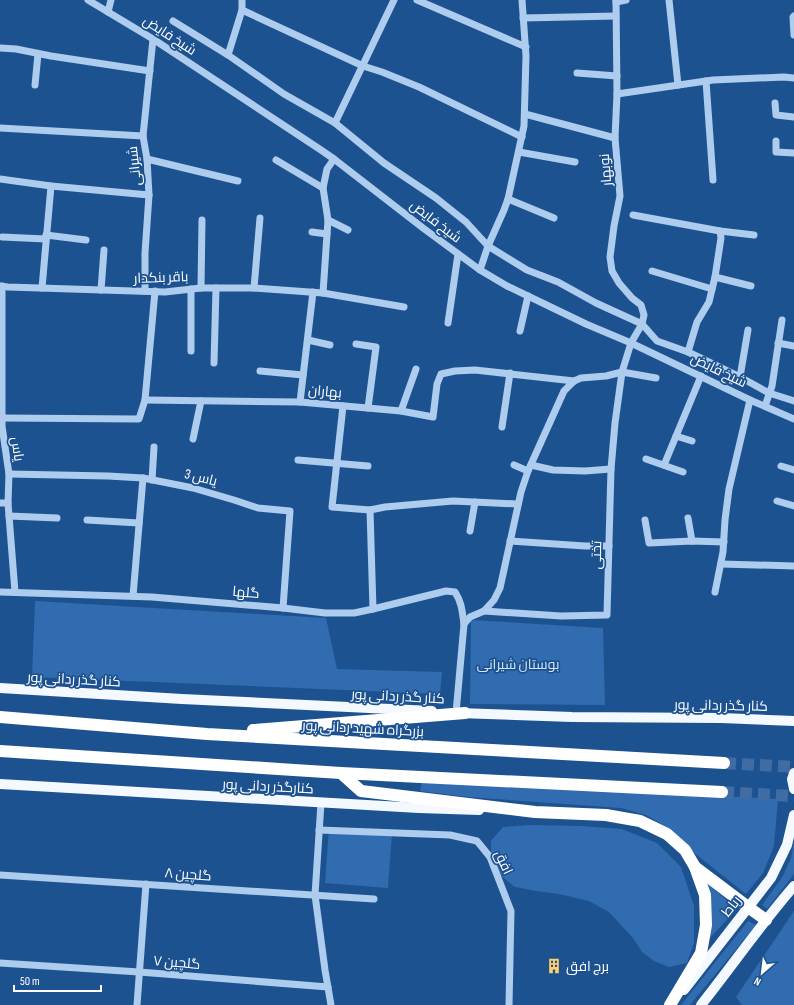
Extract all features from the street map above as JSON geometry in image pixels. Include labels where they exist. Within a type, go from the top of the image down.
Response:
[{"type":"highway","points":[[208,734],[460,713]]},
{"type":"highway","name":"بزرگراه شهید ردانی پور","points":[[0,717],[208,734],[724,763]]},
{"type":"highway","points":[[0,750],[341,773],[722,792]]},
{"type":"highway","points":[[341,773],[361,791],[535,812],[606,815],[640,821],[667,834],[685,850],[695,867],[705,895],[706,925],[701,952],[672,1005]]},
{"type":"highway","points":[[695,867],[766,920]]},
{"type":"main road","name":"کنار گذر ردانی پور","points":[[0,688],[175,699],[572,718],[722,718],[794,720]]},
{"type":"main road","points":[[794,773],[792,779],[794,789]]},
{"type":"main road","name":"کنارگذر ردانی پور","points":[[0,784],[321,803],[535,812]]},
{"type":"main road","name":"رباط","points":[[672,1005],[771,878],[787,845],[794,815]]},
{"type":"main road","points":[[701,1005],[794,886]]},
{"type":"street","name":"شیخ فایض","points":[[88,0],[154,39],[334,159],[480,270],[507,286],[586,324],[631,343],[750,400],[794,419]]},
{"type":"street","points":[[108,12],[111,0]]},
{"type":"street","points":[[228,55],[242,10],[242,0]]},
{"type":"street","points":[[335,123],[394,0]]},
{"type":"street","points":[[417,0],[526,47]]},
{"type":"street","points":[[480,270],[488,246],[508,199],[524,126],[526,47],[522,0]]},
{"type":"street","points":[[616,1],[626,0]]},
{"type":"street","points":[[668,0],[678,85]]},
{"type":"street","name":"نوبهار","points":[[616,1],[617,94],[615,138],[620,196],[610,257],[612,271],[619,282],[632,298],[641,305],[644,315],[642,324]]},
{"type":"street","points":[[242,10],[363,66],[419,87],[522,137]]},
{"type":"street","points":[[523,18],[616,16]]},
{"type":"street","points":[[794,16],[794,35]]},
{"type":"street","name":"شیخ فایض","points":[[173,22],[228,55],[284,94],[335,123],[384,163],[436,198],[466,222],[488,246],[527,270],[558,282],[596,303],[642,324],[657,341],[688,352],[769,393],[794,401]]},
{"type":"street","name":"شیرانی","points":[[145,291],[145,253],[149,195],[147,159],[143,136],[154,39]]},
{"type":"street","points":[[0,48],[16,49],[38,54],[150,71]]},
{"type":"street","points":[[35,85],[38,54]]},
{"type":"street","points":[[577,73],[617,76]]},
{"type":"street","points":[[617,94],[706,81],[784,77],[794,78]]},
{"type":"street","points":[[706,81],[714,180]]},
{"type":"street","points":[[775,103],[776,115],[794,117]]},
{"type":"street","points":[[525,114],[615,138]]},
{"type":"street","points":[[0,128],[143,136]]},
{"type":"street","points":[[776,141],[776,152],[794,153]]},
{"type":"street","points":[[519,152],[575,162]]},
{"type":"street","points":[[147,159],[238,181]]},
{"type":"street","points":[[323,293],[328,220],[324,188],[327,169],[334,159]]},
{"type":"street","points":[[276,160],[324,188]]},
{"type":"street","points":[[0,179],[51,186],[149,195]]},
{"type":"street","points":[[42,288],[51,186]]},
{"type":"street","points":[[508,199],[554,218]]},
{"type":"street","points":[[633,215],[720,232],[754,236]]},
{"type":"street","points":[[254,288],[260,218]]},
{"type":"street","points":[[201,288],[202,220]]},
{"type":"street","points":[[328,220],[348,230]]},
{"type":"street","points":[[312,232],[327,234]]},
{"type":"street","points":[[688,352],[697,322],[710,302],[721,238],[720,232]]},
{"type":"street","points":[[2,237],[46,237],[86,240]]},
{"type":"street","points":[[101,290],[104,250]]},
{"type":"street","points":[[448,324],[458,254]]},
{"type":"street","points":[[652,271],[712,289]]},
{"type":"street","points":[[715,277],[751,286]]},
{"type":"street","name":"باقر بنکدار","points":[[1,286],[165,292],[201,288],[254,288],[323,293],[404,307]]},
{"type":"street","name":"یاس","points":[[1,286],[2,426],[9,474],[8,503],[15,592]]},
{"type":"street","points":[[214,363],[216,288]]},
{"type":"street","points":[[191,289],[191,351]]},
{"type":"street","points":[[2,418],[139,419],[145,400],[155,291]]},
{"type":"street","points":[[300,402],[314,292]]},
{"type":"street","points":[[520,331],[528,296]]},
{"type":"street","points":[[765,406],[772,386],[782,320]]},
{"type":"street","name":"تختی","points":[[484,611],[560,616],[607,615],[611,469],[615,423],[622,372],[631,343],[642,324]]},
{"type":"street","points":[[740,377],[748,330]]},
{"type":"street","points":[[308,340],[330,345]]},
{"type":"street","points":[[356,344],[376,347],[368,408]]},
{"type":"street","points":[[778,344],[794,346]]},
{"type":"street","points":[[400,411],[416,369]]},
{"type":"street","name":"بهاران","points":[[145,400],[300,402],[400,411],[433,417],[437,384],[440,374],[454,370],[510,373],[574,381]]},
{"type":"street","points":[[260,371],[303,375]]},
{"type":"street","points":[[460,713],[464,624],[470,617],[484,611],[494,600],[500,588],[520,492],[529,468],[564,391],[574,381],[581,378],[606,376],[622,372],[656,378]]},
{"type":"street","points":[[502,427],[510,373]]},
{"type":"street","points":[[664,465],[701,376]]},
{"type":"street","points":[[715,592],[723,552],[728,489],[750,400]]},
{"type":"street","points":[[193,438],[201,401]]},
{"type":"street","points":[[343,406],[332,507],[370,510],[385,507],[448,501],[518,504]]},
{"type":"street","points":[[676,436],[692,441]]},
{"type":"street","points":[[152,480],[154,447]]},
{"type":"street","points":[[646,459],[683,472]]},
{"type":"street","points":[[298,460],[368,466]]},
{"type":"street","points":[[514,465],[553,470],[585,471],[611,469]]},
{"type":"street","points":[[781,466],[794,470]]},
{"type":"street","name":"یاس 3","points":[[9,474],[143,478],[193,488],[258,508],[290,511],[283,608]]},
{"type":"street","points":[[133,596],[143,478]]},
{"type":"street","points":[[777,501],[794,506]]},
{"type":"street","points":[[0,502],[8,503]]},
{"type":"street","points":[[470,531],[475,502]]},
{"type":"street","points":[[370,510],[373,609]]},
{"type":"street","points":[[9,516],[56,518]]},
{"type":"street","points":[[688,518],[692,541]]},
{"type":"street","points":[[87,520],[139,523]]},
{"type":"street","points":[[645,520],[649,543],[692,541],[724,542]]},
{"type":"street","points":[[510,541],[585,546],[609,546]]},
{"type":"street","points":[[721,564],[794,566]]},
{"type":"street","name":"گلها","points":[[0,592],[133,596],[283,608],[326,613],[354,613],[446,591],[455,592],[460,599],[464,624]]},
{"type":"street","points":[[321,803],[314,895],[331,1005]]},
{"type":"street","name":"افق","points":[[319,830],[450,834],[477,842],[490,857],[510,911],[509,1005]]},
{"type":"street","name":"گلچین ۸","points":[[0,875],[374,899]]},
{"type":"street","points":[[137,1005],[146,884]]},
{"type":"street","name":"گلچین ۷","points":[[0,962],[328,987]]},
{"type":"green space","points":[[35,601],[326,618],[337,669],[442,672],[440,694],[32,677]]},
{"type":"green space","name":"بوستان شیرانی","points":[[471,620],[603,628],[605,705],[470,704]]},
{"type":"green space","points":[[422,781],[778,799],[774,846],[763,873],[746,894],[693,852],[672,830],[646,815],[621,808],[468,797],[420,791]]},
{"type":"green space","points":[[529,825],[581,826],[622,829],[657,843],[681,867],[694,906],[694,943],[687,963],[669,967],[654,961],[642,952],[633,938],[609,912],[589,901],[559,894],[515,887],[500,875],[491,860],[491,841],[503,827]]},
{"type":"green space","points":[[329,828],[392,833],[388,888],[325,883]]},
{"type":"green space","points":[[794,841],[794,874],[767,909],[762,905],[783,876],[791,858]]},
{"type":"green space","points":[[702,879],[737,909],[708,940]]},
{"type":"green space","points":[[794,911],[794,1005],[742,1005],[736,997]]},
{"type":"green space","points":[[748,921],[756,925],[690,1005],[681,1005]]},
{"type":"tunnel","points":[[724,763],[794,767]]},
{"type":"tunnel","points":[[722,792],[794,796]]},
{"type":"place","name":"برج افق","points":[[554,966]]}]
